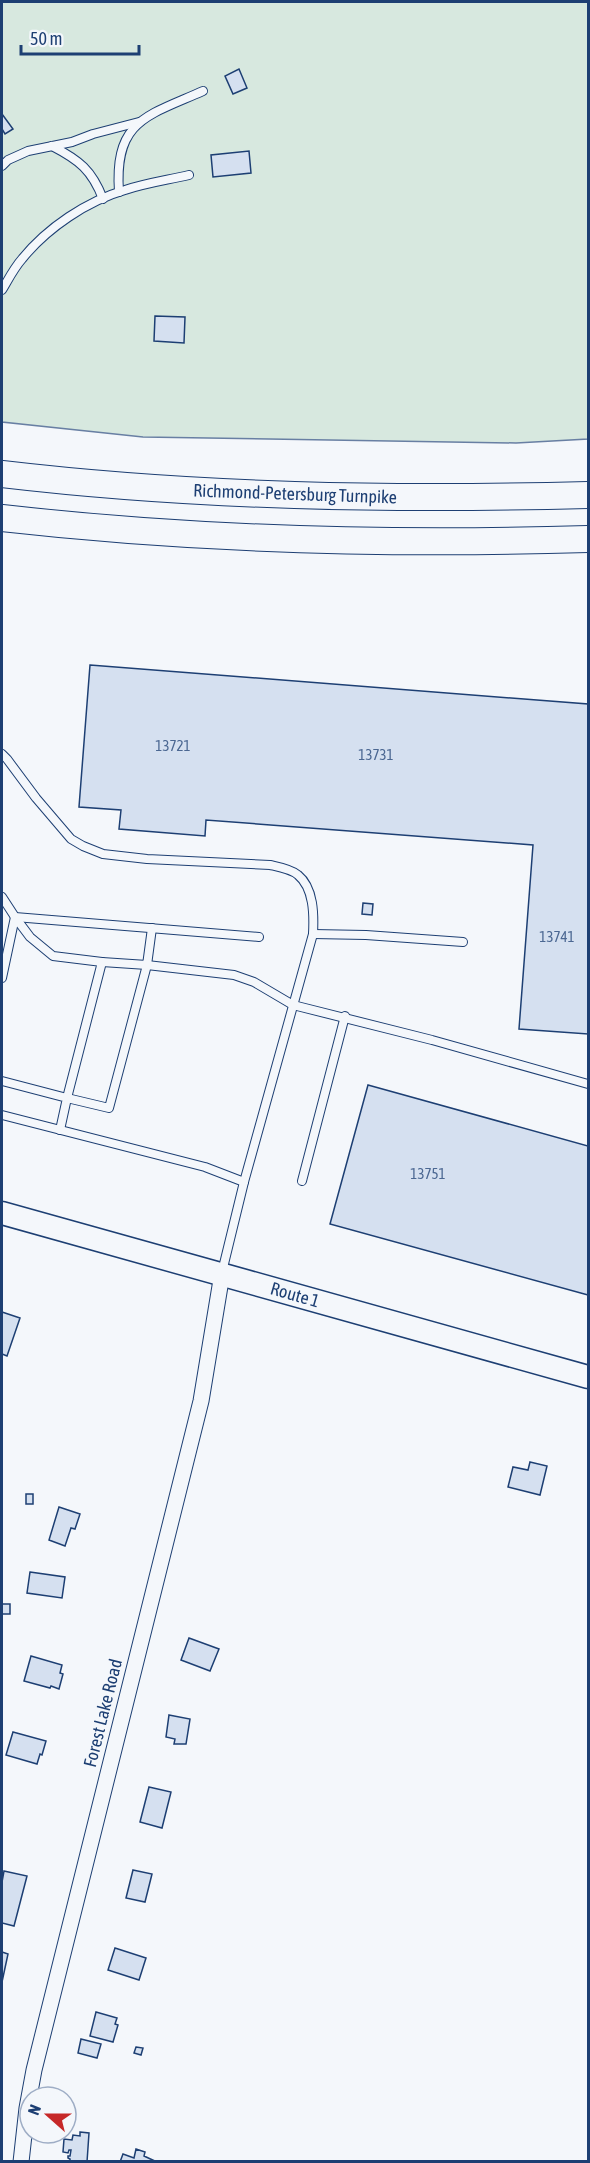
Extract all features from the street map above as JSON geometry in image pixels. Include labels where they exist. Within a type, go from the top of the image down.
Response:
[{"type":"highway","name":"Richmond-Petersburg Turnpike","points":[[2,474],[150,489],[311,497],[452,499],[588,495]]},
{"type":"highway","points":[[2,518],[187,535],[330,542],[489,542],[588,539]]},
{"type":"main road","name":"Route 1","points":[[2,1214],[588,1377]]},
{"type":"street","name":"Forest Lake Road","points":[[21,2162],[34,2070],[201,1401],[222,1274]]},
{"type":"lane","points":[[2,166],[8,160],[28,151],[140,122],[203,91]]},
{"type":"lane","points":[[119,192],[120,151],[129,133],[140,122]]},
{"type":"lane","points":[[52,146],[73,156],[87,168],[103,199]]},
{"type":"lane","points":[[2,290],[20,261],[45,236],[75,214],[119,192],[189,175]]},
{"type":"lane","points":[[2,754],[71,839],[93,850],[104,854],[147,859],[270,865],[297,874],[311,898],[314,934],[244,1182],[222,1274]]},
{"type":"lane","points":[[2,897],[30,937],[53,956],[234,975],[254,982],[293,1005],[345,1016],[588,1084]]},
{"type":"lane","points":[[15,917],[259,937]]},
{"type":"lane","points":[[2,978],[15,917]]},
{"type":"lane","points":[[2,1081],[109,1108],[147,965],[152,928]]},
{"type":"lane","points":[[314,934],[463,942]]},
{"type":"lane","points":[[60,1130],[102,962]]},
{"type":"lane","points":[[302,1181],[345,1016]]},
{"type":"lane","points":[[2,1115],[206,1167],[244,1182]]},
{"type":"shaded area","points":[[2,2],[588,2],[588,439],[516,443],[143,437],[2,422]]},
{"type":"building","points":[[239,69],[247,88],[233,94],[225,76]]},
{"type":"building","points":[[2,114],[13,129],[5,134],[2,129]]},
{"type":"building","points":[[249,151],[251,173],[213,177],[211,155]]},
{"type":"building","points":[[155,316],[185,317],[184,343],[154,341]]},
{"type":"building","points":[[90,665],[588,704],[588,1034],[519,1029],[533,845],[206,820],[205,836],[119,829],[121,810],[79,807]]},
{"type":"building","points":[[363,903],[373,904],[372,915],[362,914]]},
{"type":"building","points":[[368,1085],[588,1146],[588,1295],[330,1224]]},
{"type":"building","points":[[2,1312],[20,1318],[7,1356],[2,1354]]},
{"type":"building","points":[[530,1462],[547,1466],[540,1495],[508,1487],[513,1467],[528,1470]]},
{"type":"building","points":[[26,1494],[33,1494],[33,1504],[26,1504]]},
{"type":"building","points":[[59,1507],[80,1514],[75,1529],[71,1528],[65,1546],[49,1540]]},
{"type":"building","points":[[30,1572],[65,1577],[62,1598],[27,1593]]},
{"type":"building","points":[[2,1604],[10,1604],[10,1614],[2,1614]]},
{"type":"building","points":[[189,1638],[219,1649],[210,1671],[181,1660]]},
{"type":"building","points":[[31,1656],[62,1665],[60,1673],[63,1674],[59,1689],[24,1681]]},
{"type":"building","points":[[169,1715],[190,1719],[186,1744],[174,1744],[175,1739],[166,1737]]},
{"type":"building","points":[[13,1732],[46,1741],[37,1764],[6,1755]]},
{"type":"building","points":[[149,1787],[171,1792],[162,1828],[140,1822]]},
{"type":"building","points":[[133,1870],[152,1874],[145,1902],[126,1898]]},
{"type":"building","points":[[4,1871],[27,1876],[14,1926],[2,1923]]},
{"type":"building","points":[[115,1948],[146,1958],[139,1980],[108,1970]]},
{"type":"building","points":[[2,1952],[8,1954],[2,1982]]},
{"type":"building","points":[[96,2012],[117,2018],[115,2024],[118,2025],[113,2042],[90,2036]]},
{"type":"building","points":[[81,2039],[101,2044],[97,2058],[78,2053]]},
{"type":"building","points":[[136,2047],[143,2048],[141,2055],[134,2053]]},
{"type":"building","points":[[80,2132],[89,2133],[87,2162],[70,2162],[68,2156],[71,2150],[68,2153],[63,2152],[64,2145],[78,2145],[78,2136],[80,2136]]},
{"type":"building","points":[[136,2149],[145,2152],[144,2156],[157,2162],[120,2162],[123,2154],[134,2158]]}]
